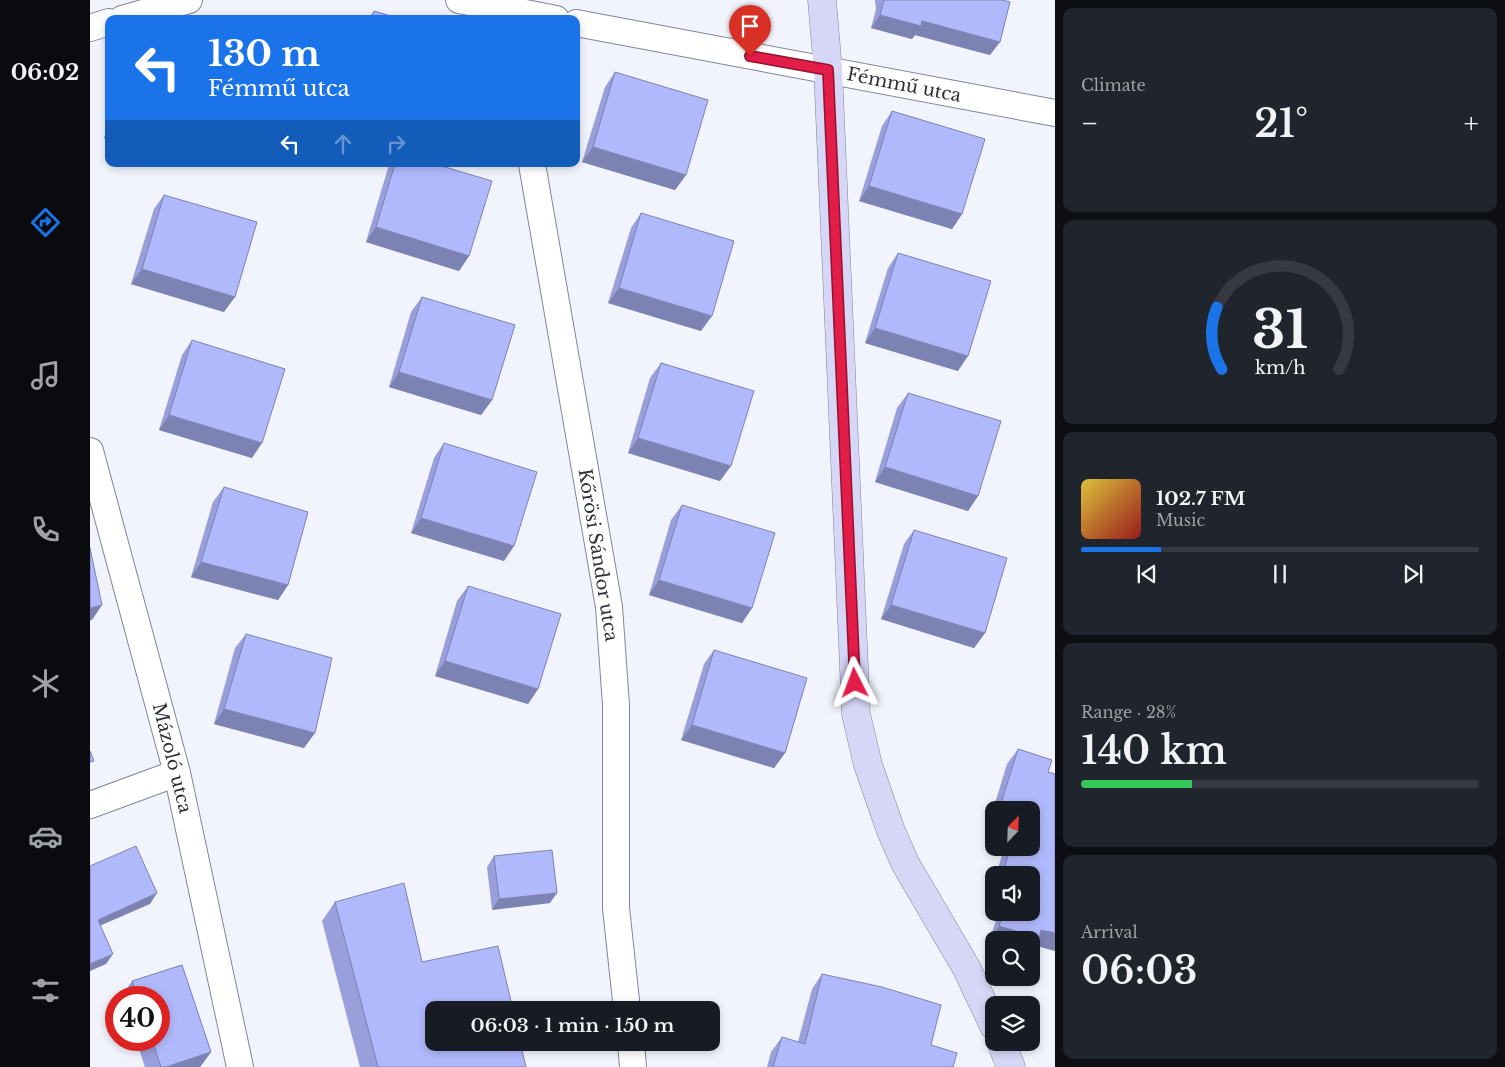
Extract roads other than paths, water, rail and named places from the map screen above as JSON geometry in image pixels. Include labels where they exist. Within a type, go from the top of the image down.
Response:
[{"type":"street","points":[[136,15],[189,0]]},
{"type":"street","points":[[459,0],[506,14]]},
{"type":"street","points":[[822,0],[828,70],[856,714],[868,765],[905,863],[967,969],[985,1007]]},
{"type":"street","points":[[90,28],[105,23]]},
{"type":"street","name":"Fémmű utca","points":[[580,24],[1055,113]]},
{"type":"street","name":"Kőrösi Sándor utca","points":[[533,167],[610,607],[616,705],[616,908],[626,1001]]},
{"type":"street","name":"Mázoló utca","points":[[90,451],[177,773],[240,1067]]},
{"type":"street","points":[[90,805],[177,773]]},
{"type":"street","points":[[631,1051],[633,1067]]},
{"type":"street","points":[[1005,1051],[1011,1067]]}]
